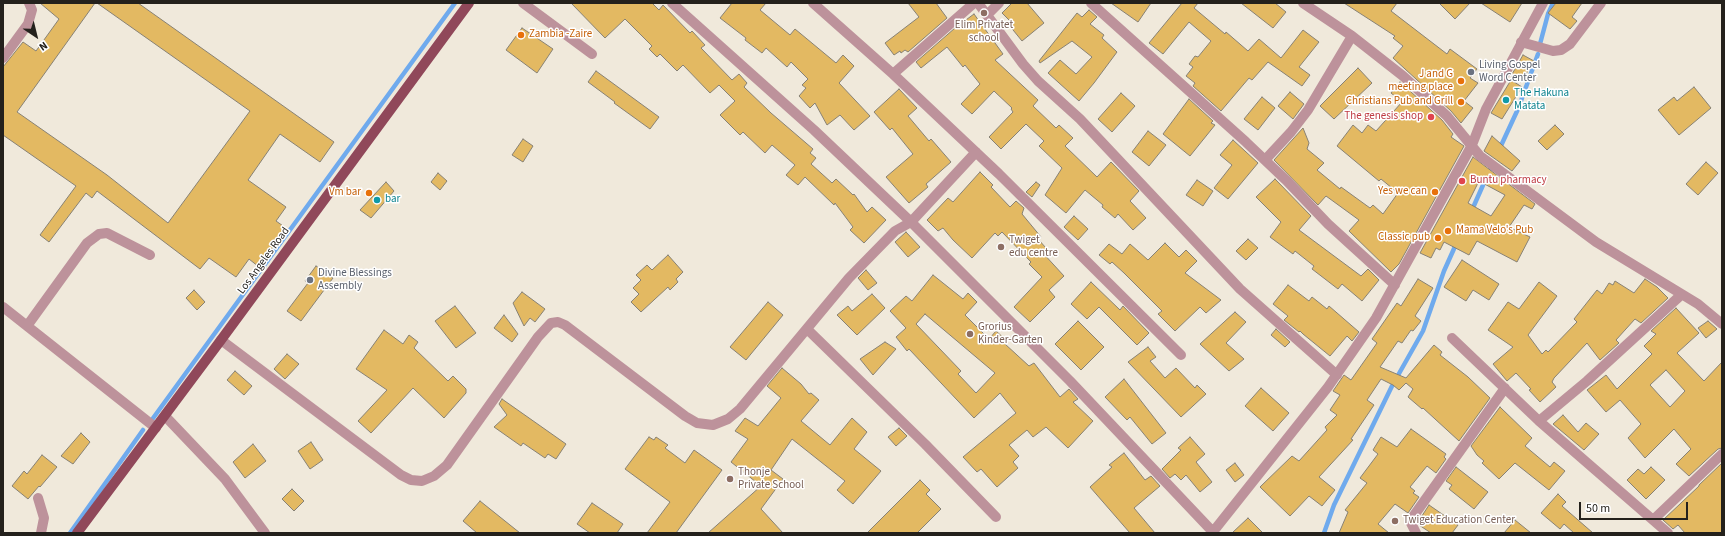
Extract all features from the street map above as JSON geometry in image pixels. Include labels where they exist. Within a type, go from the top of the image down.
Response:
[{"type":"main road","name":"Los Angeles Road","points":[[77,533],[469,3]]},
{"type":"street","points":[[3,58],[28,24],[32,10],[30,3]]},
{"type":"street","points":[[523,3],[592,54]]},
{"type":"street","points":[[672,3],[814,130],[911,222],[1070,381],[1213,532],[1337,375],[1376,318],[1472,145],[1486,109],[1543,3]]},
{"type":"street","points":[[813,3],[893,74],[976,152],[1181,356]]},
{"type":"street","points":[[893,74],[974,3]]},
{"type":"street","points":[[978,3],[988,14],[1023,64],[1038,81],[1080,120],[1240,289],[1337,375]]},
{"type":"street","points":[[988,14],[999,3]]},
{"type":"street","points":[[1091,3],[1265,160],[1328,224],[1395,285]]},
{"type":"street","points":[[1303,3],[1352,36],[1403,76],[1447,116],[1486,161],[1596,242],[1698,304],[1722,324]]},
{"type":"street","points":[[1521,42],[1553,51],[1561,50],[1570,44],[1601,3]]},
{"type":"street","points":[[1265,160],[1291,132],[1308,110],[1352,36]]},
{"type":"street","points":[[221,340],[401,475],[411,480],[422,481],[434,476],[446,465],[538,337],[551,324],[558,322],[565,325],[684,416],[697,423],[708,425],[728,419],[740,409],[849,278],[895,231],[911,222],[976,152]]},
{"type":"street","points":[[27,326],[87,243],[99,234],[107,234],[150,255]]},
{"type":"street","points":[[1539,421],[1587,381],[1681,295]]},
{"type":"street","points":[[3,307],[156,428]]},
{"type":"street","points":[[807,329],[925,444],[996,517]]},
{"type":"street","points":[[1452,338],[1539,421],[1668,533]]},
{"type":"street","points":[[1416,533],[1410,521],[1505,388]]},
{"type":"street","points":[[165,416],[226,479],[265,533]]},
{"type":"street","points":[[1653,520],[1722,454]]},
{"type":"street","points":[[38,498],[44,518],[41,533]]},
{"type":"building","points":[[40,3],[95,3],[17,112],[107,175],[168,223],[250,111],[97,3],[138,3],[334,142],[320,162],[280,134],[248,180],[286,207],[276,221],[286,228],[259,267],[249,259],[236,277],[209,258],[200,269],[97,191],[92,198],[86,193],[49,242],[40,235],[76,186],[3,135],[3,67],[23,42],[36,51],[59,19]]},
{"type":"building","points":[[571,3],[652,3],[659,10],[663,5],[690,33],[692,31],[705,45],[701,48],[732,80],[739,74],[747,83],[744,87],[771,113],[813,149],[810,153],[816,158],[811,164],[832,183],[836,179],[853,195],[854,194],[867,212],[872,207],[886,220],[864,243],[850,230],[853,227],[835,203],[834,205],[805,177],[798,185],[786,175],[795,165],[772,145],[765,153],[743,132],[740,135],[720,115],[735,101],[719,85],[710,93],[683,65],[677,71],[660,54],[657,57],[649,49],[652,46],[625,19],[605,38]]},
{"type":"building","points":[[732,3],[766,3],[760,10],[790,35],[795,29],[836,63],[843,55],[854,66],[839,83],[870,116],[854,130],[840,115],[827,125],[815,103],[810,108],[799,96],[806,88],[802,85],[808,79],[791,62],[787,67],[766,48],[762,53],[745,40],[746,38],[720,18]]},
{"type":"building","points":[[908,3],[936,3],[947,18],[908,52],[905,50],[901,53],[900,51],[894,55],[885,43],[919,17]]},
{"type":"building","points":[[1012,3],[1027,3],[1044,23],[1022,41],[1009,25],[1012,23],[1002,13]]},
{"type":"building","points":[[1111,3],[1151,3],[1138,22]]},
{"type":"building","points":[[1182,3],[1198,3],[1194,8],[1248,51],[1259,39],[1281,58],[1303,30],[1319,42],[1299,67],[1310,75],[1302,86],[1268,62],[1252,80],[1249,78],[1221,111],[1193,86],[1195,83],[1186,76],[1193,67],[1189,64],[1195,56],[1198,57],[1211,41],[1189,22],[1163,54],[1149,43]]},
{"type":"building","points":[[1241,3],[1275,3],[1286,12],[1273,28]]},
{"type":"building","points":[[1344,3],[1397,3],[1391,11],[1447,54],[1450,49],[1477,69],[1470,78],[1478,83],[1464,101],[1473,108],[1461,123],[1451,111],[1393,58],[1403,46],[1393,38],[1395,36]]},
{"type":"building","points":[[1439,3],[1470,3],[1455,19]]},
{"type":"building","points":[[1481,3],[1522,3],[1510,22]]},
{"type":"building","points":[[1556,3],[1582,3],[1572,17],[1577,21],[1570,29],[1548,13]]},
{"type":"building","points":[[1089,10],[1097,17],[1090,24],[1104,35],[1102,38],[1117,52],[1079,101],[1048,73],[1060,60],[1076,74],[1092,57],[1072,41],[1040,63],[1039,61],[1077,13],[1082,17]]},
{"type":"building","points":[[974,14],[1003,54],[995,60],[1038,100],[1033,106],[1056,128],[1059,125],[1073,138],[1065,146],[1097,177],[1111,162],[1139,191],[1130,201],[1146,218],[1133,230],[1118,214],[1115,218],[1102,207],[1103,205],[1085,190],[1066,213],[1045,195],[1062,168],[1039,146],[1044,141],[1026,124],[1001,149],[989,137],[1013,112],[1011,109],[1012,108],[994,91],[972,114],[961,104],[980,84],[965,65],[963,67],[947,47],[921,68],[916,62],[955,28]]},
{"type":"building","points":[[522,28],[553,49],[537,73],[506,50]]},
{"type":"building","points":[[1523,55],[1534,61],[1521,82],[1511,76]]},
{"type":"building","points":[[1358,68],[1372,83],[1334,119],[1320,106]]},
{"type":"building","points":[[596,71],[659,117],[650,129],[588,82]]},
{"type":"building","name":"The Hakuna Matata","points":[[1511,80],[1522,87],[1502,119],[1491,113]]},
{"type":"building","points":[[1400,82],[1442,120],[1453,134],[1451,137],[1464,146],[1399,264],[1391,272],[1349,231],[1359,220],[1326,196],[1318,205],[1274,160],[1303,128],[1309,143],[1307,149],[1324,163],[1317,170],[1340,189],[1341,187],[1370,208],[1373,205],[1383,214],[1398,193],[1381,179],[1379,181],[1337,146],[1353,125],[1362,133],[1368,125],[1376,131],[1402,102],[1391,93]]},
{"type":"building","points":[[1694,87],[1711,108],[1679,135],[1658,110],[1674,97],[1677,101]]},
{"type":"building","points":[[899,89],[917,108],[908,116],[929,141],[931,139],[951,162],[926,184],[928,187],[909,203],[886,177],[913,154],[892,128],[890,130],[874,112]]},
{"type":"building","points":[[1290,92],[1304,104],[1293,119],[1278,106]]},
{"type":"building","points":[[1121,93],[1135,106],[1112,132],[1098,119]]},
{"type":"building","points":[[1262,97],[1275,108],[1258,130],[1244,119]]},
{"type":"building","points":[[1189,99],[1213,121],[1211,123],[1215,125],[1190,156],[1163,134]]},
{"type":"building","points":[[1555,125],[1564,134],[1547,150],[1538,141]]},
{"type":"building","points":[[1148,131],[1166,145],[1149,166],[1132,152]]},
{"type":"building","points":[[1492,136],[1520,161],[1512,171],[1484,151]]},
{"type":"building","points":[[523,139],[533,146],[523,162],[512,155]]},
{"type":"building","points":[[1233,140],[1258,163],[1228,199],[1214,188],[1232,165],[1220,155]]},
{"type":"building","points":[[1473,157],[1535,204],[1532,209],[1524,205],[1509,227],[1530,237],[1517,262],[1477,241],[1469,255],[1444,242],[1440,250],[1436,248],[1431,258],[1420,253]],"holes":[[[1479,181],[1505,195],[1491,216],[1468,203]]]},
{"type":"building","points":[[1706,162],[1718,173],[1698,195],[1686,184]]},
{"type":"building","points":[[980,172],[993,185],[991,187],[1010,207],[1016,201],[1024,208],[1022,214],[1041,237],[1038,239],[1046,248],[1042,252],[1064,276],[1049,290],[1055,297],[1030,322],[1014,307],[1042,277],[1029,264],[1031,262],[1002,232],[998,236],[995,233],[972,258],[943,228],[938,231],[927,220],[948,198],[953,202]]},
{"type":"building","points":[[438,173],[447,181],[440,190],[431,182]]},
{"type":"building","points":[[1275,179],[1311,216],[1299,230],[1361,276],[1368,269],[1379,280],[1362,301],[1342,284],[1338,289],[1312,269],[1314,266],[1295,251],[1293,254],[1270,237],[1281,222],[1256,197]]},
{"type":"building","points":[[1197,180],[1213,191],[1203,206],[1186,195]]},
{"type":"building","name":"bar","points":[[386,182],[394,191],[371,218],[360,210]]},
{"type":"building","points":[[1036,182],[1040,185],[1032,197],[1026,192]]},
{"type":"building","points":[[1074,216],[1088,229],[1078,240],[1064,227]]},
{"type":"building","points":[[906,232],[920,247],[908,257],[895,242]]},
{"type":"building","points":[[1248,239],[1258,248],[1246,260],[1236,251]]},
{"type":"building","points":[[1165,243],[1179,257],[1186,250],[1197,261],[1185,273],[1221,300],[1206,313],[1200,307],[1175,331],[1158,314],[1162,311],[1124,273],[1112,262],[1110,264],[1099,255],[1109,244],[1122,254],[1130,244],[1148,260]]},
{"type":"building","points":[[668,255],[683,272],[676,279],[678,282],[670,290],[668,287],[641,312],[631,302],[639,294],[633,288],[641,280],[636,275],[647,265],[652,270]]},
{"type":"building","points":[[1462,260],[1499,284],[1489,300],[1473,290],[1466,301],[1444,287]]},
{"type":"building","points":[[316,266],[333,278],[301,321],[287,311],[308,283],[305,281]]},
{"type":"building","points":[[866,270],[877,283],[868,290],[858,278]]},
{"type":"building","points":[[933,275],[963,299],[968,293],[977,302],[965,315],[989,339],[996,331],[1007,341],[1005,344],[1029,366],[1034,363],[1060,397],[1069,389],[1078,399],[1073,402],[1093,421],[1068,448],[1046,427],[1033,437],[1027,430],[1009,445],[1019,456],[1013,462],[1018,468],[997,487],[981,469],[977,472],[963,457],[1016,413],[1000,393],[974,418],[909,349],[907,351],[896,337],[906,328],[890,311],[906,296],[912,301]],"holes":[[[925,314],[995,373],[976,393],[958,374],[961,371],[916,324]]]},
{"type":"building","points":[[1418,279],[1433,288],[1415,316],[1421,321],[1413,331],[1411,330],[1402,343],[1398,341],[1380,367],[1406,378],[1434,345],[1442,352],[1440,355],[1468,377],[1490,398],[1459,441],[1423,408],[1422,409],[1408,397],[1413,389],[1406,383],[1399,390],[1381,379],[1367,400],[1374,405],[1351,439],[1353,440],[1319,477],[1335,490],[1322,506],[1309,496],[1290,516],[1260,487],[1292,456],[1299,461],[1327,430],[1325,427],[1337,415],[1330,410],[1340,395],[1333,391],[1344,375],[1351,380],[1377,343],[1372,339],[1397,303],[1401,306]]},
{"type":"building","points":[[1645,279],[1657,287],[1668,298],[1641,323],[1635,319],[1616,340],[1619,343],[1600,360],[1587,343],[1554,378],[1552,382],[1556,387],[1540,402],[1529,390],[1531,389],[1516,373],[1507,381],[1493,364],[1513,347],[1488,330],[1508,302],[1519,309],[1539,282],[1557,296],[1528,335],[1542,354],[1546,350],[1548,352],[1577,322],[1574,319],[1597,290],[1602,294],[1609,283],[1613,285],[1615,281],[1634,293]]},
{"type":"building","points":[[1091,282],[1120,310],[1123,306],[1149,333],[1137,345],[1099,307],[1087,319],[1071,304]]},
{"type":"building","points":[[1288,285],[1309,301],[1312,297],[1327,309],[1329,306],[1359,332],[1352,341],[1347,336],[1330,356],[1284,320],[1288,316],[1273,304]]},
{"type":"building","points":[[194,290],[205,302],[197,310],[186,298]]},
{"type":"building","points":[[522,292],[545,309],[535,322],[530,318],[524,326],[513,303]]},
{"type":"building","points":[[872,294],[885,308],[857,335],[837,315],[848,306],[852,311]]},
{"type":"building","points":[[768,302],[783,315],[746,360],[730,347]]},
{"type":"building","points":[[455,306],[476,333],[456,348],[435,321]]},
{"type":"building","points":[[1676,308],[1699,333],[1677,353],[1704,381],[1722,362],[1722,448],[1718,449],[1689,476],[1676,464],[1691,449],[1674,429],[1645,458],[1628,438],[1641,424],[1620,400],[1606,412],[1587,390],[1606,375],[1617,389],[1652,354],[1644,346],[1656,334],[1651,331]],"holes":[[[1666,370],[1685,391],[1670,407],[1650,385]]]},
{"type":"building","points":[[1235,312],[1246,322],[1226,343],[1244,359],[1229,371],[1200,344]]},
{"type":"building","points":[[504,315],[518,334],[512,342],[494,328]]},
{"type":"building","points":[[1078,321],[1104,347],[1081,370],[1055,344]]},
{"type":"building","points":[[1708,321],[1717,329],[1706,338],[1698,328]]},
{"type":"building","points":[[1276,329],[1290,342],[1285,347],[1271,335]]},
{"type":"building","points":[[384,330],[403,344],[409,335],[418,342],[414,348],[448,381],[453,376],[466,389],[466,393],[444,418],[413,388],[371,433],[358,421],[387,390],[356,369]]},
{"type":"building","points":[[885,342],[896,349],[873,375],[860,359]]},
{"type":"building","points":[[1148,347],[1156,357],[1150,361],[1165,378],[1176,368],[1195,388],[1197,385],[1206,394],[1181,417],[1128,362]]},
{"type":"building","points":[[287,354],[299,364],[285,379],[274,369]]},
{"type":"building","points":[[782,368],[801,384],[809,394],[811,393],[819,400],[801,421],[830,445],[852,418],[867,432],[854,449],[881,471],[853,504],[837,490],[845,481],[792,439],[771,470],[783,479],[761,509],[783,533],[708,533],[761,486],[731,462],[748,439],[735,431],[745,418],[758,426],[781,398],[767,386]]},
{"type":"building","points":[[235,371],[252,386],[244,395],[227,380]]},
{"type":"building","points":[[1124,379],[1166,433],[1152,444],[1130,417],[1127,420],[1105,397]]},
{"type":"building","points":[[1261,388],[1289,413],[1273,431],[1245,406]]},
{"type":"building","points":[[502,399],[566,444],[556,459],[548,454],[545,458],[523,443],[521,446],[494,427],[507,415],[499,404]]},
{"type":"building","points":[[1500,407],[1532,438],[1525,446],[1550,467],[1554,462],[1565,471],[1549,490],[1515,463],[1499,479],[1482,463],[1484,461],[1477,455],[1471,446]]},
{"type":"building","points":[[1563,415],[1578,432],[1586,423],[1599,434],[1584,450],[1553,424]]},
{"type":"building","points":[[899,428],[907,436],[896,446],[888,437]]},
{"type":"building","points":[[1411,429],[1446,454],[1444,457],[1446,459],[1436,473],[1427,466],[1410,487],[1415,491],[1413,493],[1419,497],[1408,513],[1395,504],[1378,524],[1389,533],[1339,533],[1348,512],[1345,510],[1367,483],[1360,478],[1378,454],[1373,450],[1381,437],[1397,447]]},
{"type":"building","points":[[81,433],[90,442],[73,464],[61,456]]},
{"type":"building","points":[[649,437],[654,440],[656,437],[668,445],[665,448],[685,463],[694,450],[722,470],[676,533],[647,533],[670,502],[625,469]]},
{"type":"building","points":[[1190,437],[1205,454],[1196,462],[1212,482],[1200,492],[1186,475],[1181,480],[1175,474],[1170,478],[1162,469],[1181,450],[1178,448]]},
{"type":"building","points":[[311,442],[323,460],[310,469],[298,451]]},
{"type":"building","points":[[253,444],[266,461],[245,478],[233,462]]},
{"type":"building","points":[[1124,453],[1145,480],[1151,476],[1160,486],[1134,508],[1155,533],[1130,533],[1090,487],[1112,467],[1109,465]]},
{"type":"building","points":[[42,455],[57,467],[28,499],[12,486],[24,471],[27,474]]},
{"type":"building","points":[[1235,463],[1244,475],[1235,482],[1226,470]]},
{"type":"building","points":[[1722,463],[1722,533],[1685,533],[1678,525],[1673,529],[1663,520]]},
{"type":"building","points":[[1456,467],[1488,492],[1474,509],[1449,489],[1452,485],[1446,481]]},
{"type":"building","points":[[1651,467],[1665,480],[1646,499],[1627,480],[1638,469],[1644,474]]},
{"type":"building","points":[[920,480],[930,490],[926,494],[941,509],[917,533],[867,533]]},
{"type":"building","points":[[292,489],[304,501],[294,511],[282,499]]},
{"type":"building","points":[[1558,494],[1566,502],[1562,506],[1593,533],[1574,533],[1564,524],[1560,529],[1541,513]]},
{"type":"building","points":[[480,501],[520,533],[477,533],[463,521]]},
{"type":"building","points":[[592,503],[623,524],[617,533],[590,533],[577,524]]},
{"type":"building","points":[[1429,505],[1458,525],[1452,533],[1431,533],[1419,525],[1418,522]]},
{"type":"building","points":[[1248,518],[1263,533],[1232,533]]},
{"type":"building","points":[[1515,520],[1531,533],[1504,533]]},
{"type":"waterway","points":[[151,421],[455,3]]},
{"type":"waterway","points":[[1540,44],[1548,14],[1553,3]]},
{"type":"waterway","points":[[1499,150],[1518,109],[1538,54]]},
{"type":"waterway","points":[[1472,210],[1491,167]]},
{"type":"waterway","points":[[1324,533],[1334,505],[1392,386],[1423,331],[1444,271],[1457,242]]},
{"type":"waterway","points":[[70,533],[143,430]]},
{"type":"place","name":"Elim Privatet school","points":[[984,13]]},
{"type":"place","name":"Zambia -Zaire","points":[[521,35]]},
{"type":"place","name":"Living Gospel Word Center","points":[[1471,72]]},
{"type":"place","name":"J and G meeting place","points":[[1461,81]]},
{"type":"place","name":"The Hakuna Matata","points":[[1506,100]]},
{"type":"place","name":"Christians Pub and Grill","points":[[1461,102]]},
{"type":"place","name":"The genesis shop","points":[[1431,117]]},
{"type":"place","name":"Buntu pharmacy","points":[[1462,181]]},
{"type":"place","name":"Yes we can","points":[[1435,192]]},
{"type":"place","name":"Vm bar","points":[[369,193]]},
{"type":"place","name":"bar","points":[[377,200]]},
{"type":"place","name":"Mama Velo's Pub","points":[[1448,231]]},
{"type":"place","name":"Classic pub","points":[[1438,238]]},
{"type":"place","name":"Twiget edu centre","points":[[1001,247]]},
{"type":"place","name":"Divine Blessings Assembly","points":[[310,280]]},
{"type":"place","name":"Grorius Kinder-Garten","points":[[970,334]]},
{"type":"place","name":"Thonje Private School","points":[[730,479]]},
{"type":"place","name":"Twiget Education Center","points":[[1395,521]]}]
